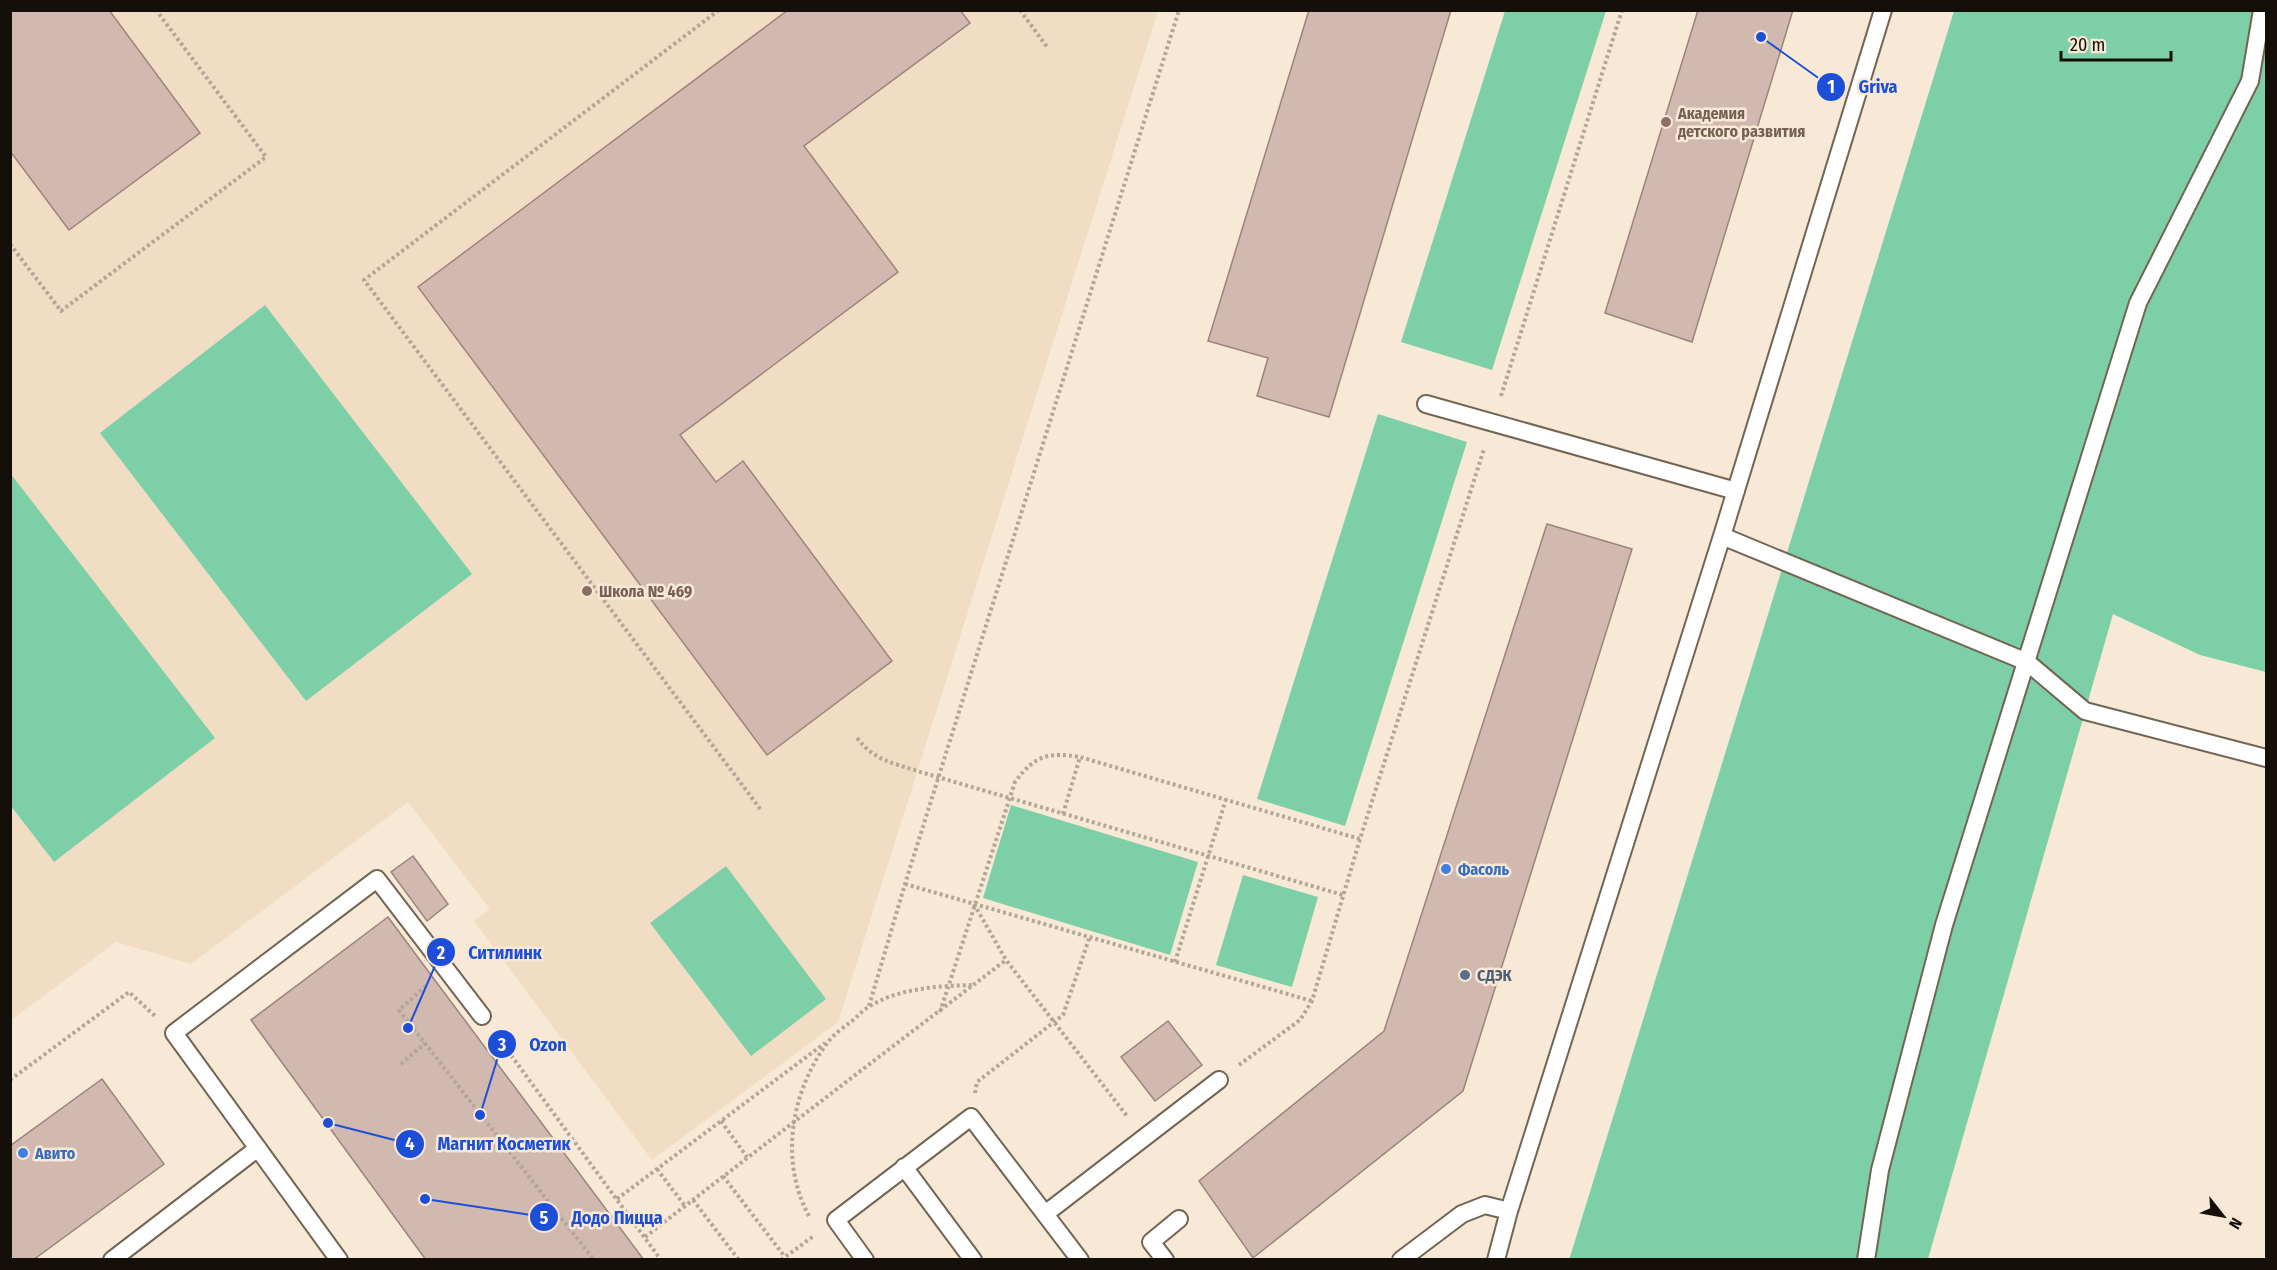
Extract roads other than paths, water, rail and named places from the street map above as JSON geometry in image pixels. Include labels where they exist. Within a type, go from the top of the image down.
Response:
[{"type":"lane","points":[[1496,1260],[1509,1211],[1722,536],[1883,10]]},
{"type":"lane","points":[[1866,1260],[1880,1170],[1941,936],[2138,303],[2250,81],[2262,10]]},
{"type":"lane","points":[[1426,404],[1736,491]]},
{"type":"lane","points":[[1722,536],[2027,662],[2085,711],[2266,758]]},
{"type":"lane","points":[[339,1260],[174,1033],[377,879],[482,1016]]},
{"type":"lane","points":[[1045,1214],[1219,1080]]},
{"type":"lane","points":[[865,1260],[836,1220],[971,1117],[1080,1260]]},
{"type":"lane","points":[[112,1260],[258,1148]]},
{"type":"lane","points":[[904,1167],[973,1260]]},
{"type":"lane","points":[[1401,1260],[1462,1214],[1485,1205],[1509,1211]]},
{"type":"lane","points":[[1165,1260],[1151,1242],[1179,1219]]},
{"type":"place","name":"Griva","points":[[1761,37]]},
{"type":"place","name":"Академия детского развития","points":[[1666,122]]},
{"type":"place","name":"Школа № 469","points":[[587,591]]},
{"type":"place","name":"Фасоль","points":[[1446,869]]},
{"type":"place","name":"СДЭК","points":[[1465,975]]},
{"type":"place","name":"Ситилинк","points":[[408,1028]]},
{"type":"place","name":"Ozon","points":[[480,1115]]},
{"type":"place","name":"Магнит Косметик","points":[[328,1123]]},
{"type":"place","name":"Авито","points":[[23,1153]]},
{"type":"place","name":"Додо Пицца","points":[[425,1199]]}]
